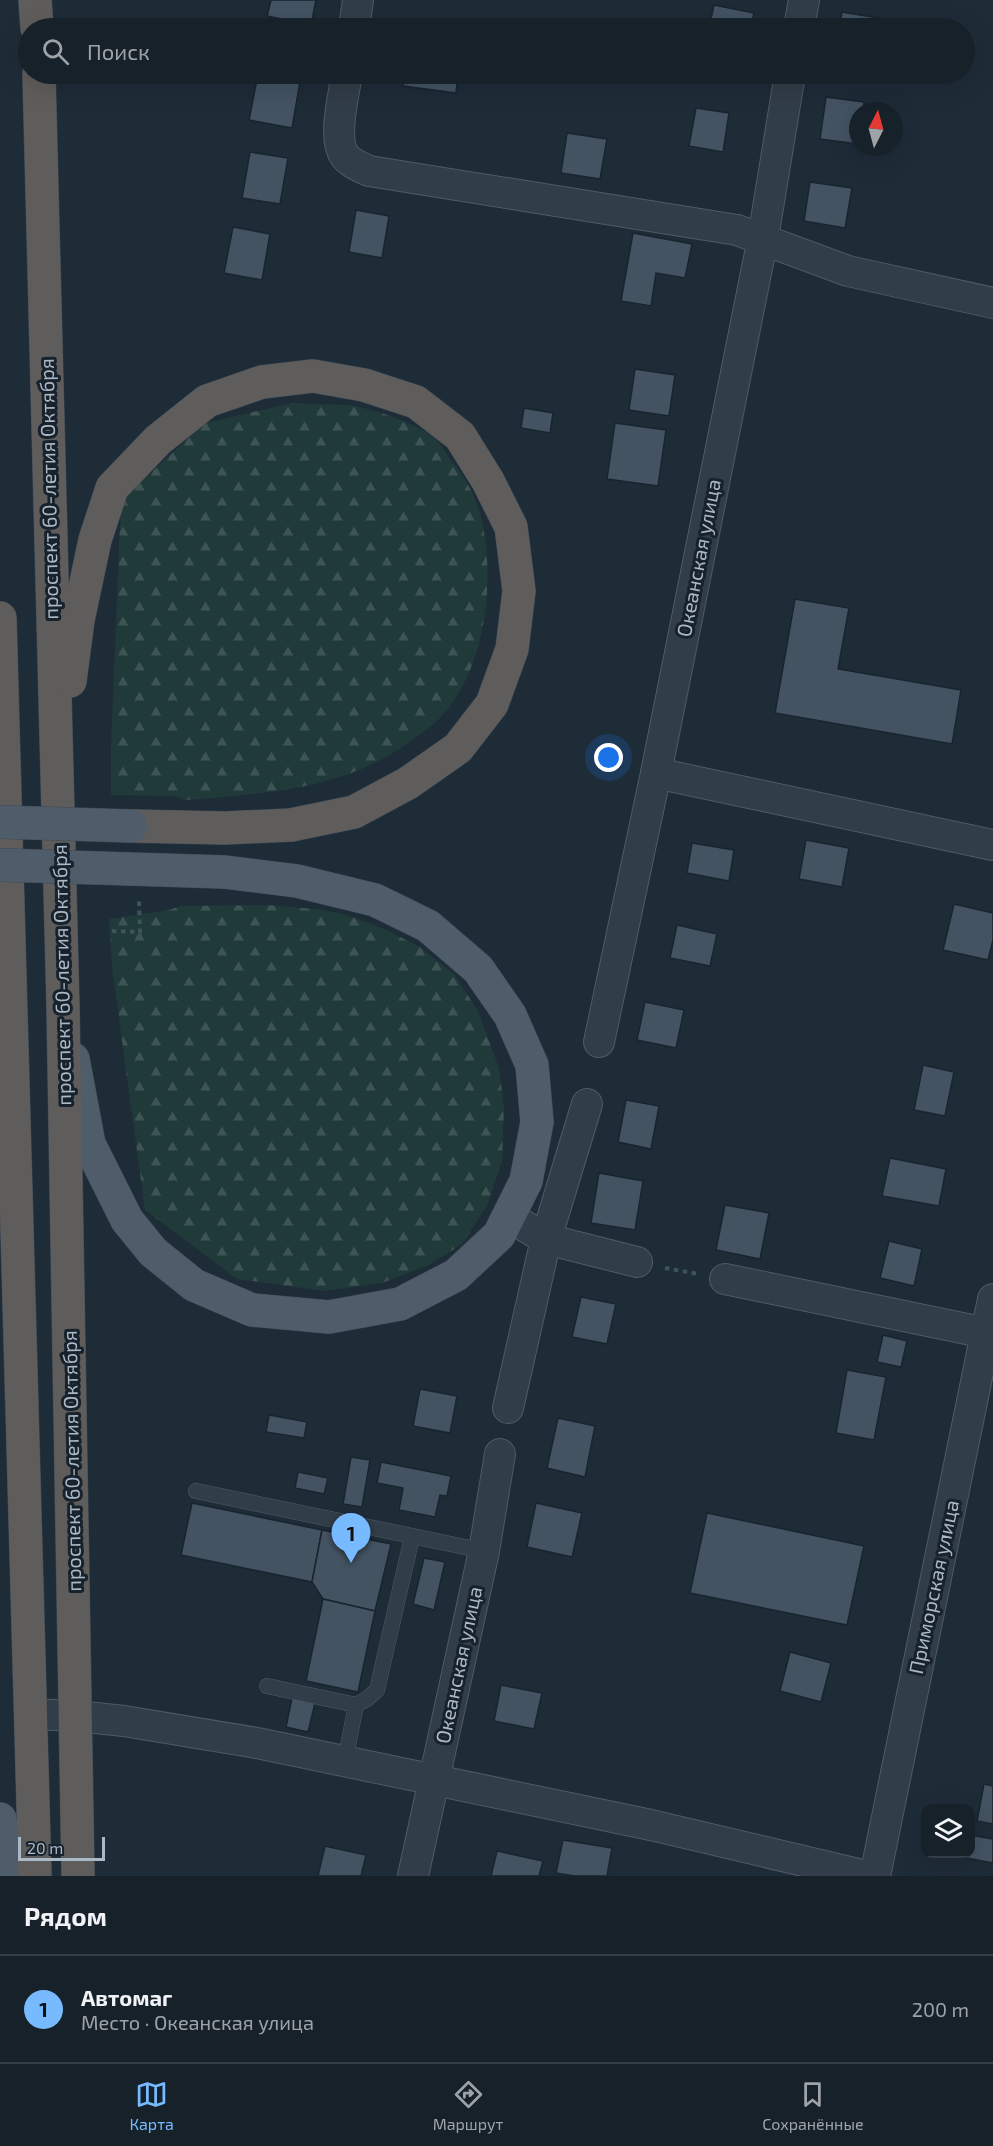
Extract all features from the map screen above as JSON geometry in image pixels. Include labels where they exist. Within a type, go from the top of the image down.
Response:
[{"type":"highway","points":[[35,0],[36,18]]},
{"type":"highway","name":"проспект 60-летия Октября","points":[[39,84],[63,1007],[78,1876]]},
{"type":"highway","points":[[57,802],[67,698],[78,620],[96,540],[112,488],[158,440],[207,402],[262,382],[313,376],[364,385],[416,402],[460,436],[488,481],[511,527],[519,591],[512,649],[492,704],[458,748],[408,783],[354,812],[291,825],[225,828],[131,825]]},
{"type":"highway","points":[[0,618],[35,1876]]},
{"type":"main road","points":[[0,822],[131,825]]},
{"type":"main road","points":[[0,866],[134,883],[224,872],[297,881],[375,900],[428,926],[478,969],[510,1015],[532,1065],[537,1122],[526,1181],[498,1235],[456,1275],[400,1304],[328,1317],[252,1310],[194,1285],[153,1252],[127,1220],[89,1144],[63,1007]]},
{"type":"main road","points":[[0,1819],[9,1876]]},
{"type":"street","points":[[355,18],[358,0]]},
{"type":"street","points":[[801,18],[804,0]]},
{"type":"street","points":[[345,84],[339,143],[345,156],[369,171],[737,230],[848,271],[993,303]]},
{"type":"street","name":"Океанская улица","points":[[599,1042],[656,773],[763,238],[788,84]]},
{"type":"street","points":[[656,773],[993,845]]},
{"type":"street","points":[[508,1408],[546,1239],[587,1104]]},
{"type":"street","points":[[508,1216],[546,1239],[637,1262]]},
{"type":"street","points":[[725,1279],[986,1333]]},
{"type":"street","name":"Приморская улица","points":[[875,1876],[993,1299]]},
{"type":"street","name":"Океанская улица","points":[[412,1876],[484,1551],[500,1454]]},
{"type":"street","points":[[31,1714],[124,1721],[257,1743],[651,1825],[867,1876]]},
{"type":"lane","points":[[196,1491],[484,1551]]},
{"type":"lane","points":[[267,1686],[356,1705],[367,1700],[377,1690],[412,1537]]},
{"type":"lane","points":[[345,1761],[356,1705]]},
{"type":"path","points":[[112,931],[140,932],[134,883]]},
{"type":"path","points":[[637,1262],[725,1279]]},
{"type":"green space","points":[[292,403],[356,406],[414,426],[437,441],[465,480],[481,517],[485,539],[487,589],[480,639],[463,685],[444,713],[418,736],[364,768],[336,778],[278,791],[185,800],[174,796],[111,795],[121,500],[205,423]]},
{"type":"green space","points":[[268,905],[344,914],[384,929],[420,947],[454,974],[478,1011],[499,1068],[504,1108],[502,1161],[488,1204],[462,1244],[429,1265],[382,1283],[325,1291],[237,1279],[145,1210],[112,967],[109,919],[169,910],[181,906]]},
{"type":"building","points":[[271,0],[316,0],[312,18],[267,16]]},
{"type":"building","points":[[714,5],[754,13],[753,18],[711,18]]},
{"type":"building","points":[[842,12],[878,18],[841,18]]},
{"type":"building","points":[[256,84],[300,84],[292,128],[249,120]]},
{"type":"building","points":[[403,84],[457,84],[456,93],[403,86]]},
{"type":"building","points":[[826,97],[864,102],[849,102],[849,143],[820,139]]},
{"type":"building","points":[[696,108],[729,113],[723,152],[689,146]]},
{"type":"building","points":[[567,133],[607,139],[600,179],[561,173]]},
{"type":"building","points":[[250,152],[288,158],[280,204],[242,198]]},
{"type":"building","points":[[810,182],[852,188],[845,228],[804,221]]},
{"type":"building","points":[[356,210],[389,216],[382,258],[349,252]]},
{"type":"building","points":[[233,227],[270,234],[262,280],[224,273]]},
{"type":"building","points":[[633,233],[692,244],[685,278],[656,273],[651,306],[621,301]]},
{"type":"building","points":[[635,369],[675,375],[669,416],[629,410]]},
{"type":"building","points":[[524,408],[553,413],[550,433],[521,428]]},
{"type":"building","points":[[615,423],[666,430],[658,486],[607,479]]},
{"type":"building","points":[[795,599],[849,608],[838,669],[961,690],[952,744],[775,713]]},
{"type":"building","points":[[806,840],[849,848],[842,887],[799,879]]},
{"type":"building","points":[[692,843],[734,850],[729,881],[687,873]]},
{"type":"building","points":[[954,904],[993,913],[993,940],[988,960],[943,950]]},
{"type":"building","points":[[677,925],[717,934],[710,966],[670,958]]},
{"type":"building","points":[[645,1002],[684,1010],[676,1048],[637,1040]]},
{"type":"building","points":[[923,1065],[954,1072],[945,1116],[914,1110]]},
{"type":"building","points":[[626,1100],[659,1106],[651,1149],[618,1142]]},
{"type":"building","points":[[890,1158],[946,1169],[939,1206],[882,1196]]},
{"type":"building","points":[[599,1173],[643,1181],[635,1230],[591,1223]]},
{"type":"building","points":[[725,1205],[769,1213],[760,1259],[716,1250]]},
{"type":"building","points":[[889,1241],[922,1249],[914,1286],[880,1278]]},
{"type":"building","points":[[581,1297],[616,1304],[607,1344],[572,1337]]},
{"type":"building","points":[[883,1335],[907,1341],[901,1367],[877,1362]]},
{"type":"building","points":[[847,1370],[886,1377],[874,1440],[836,1433]]},
{"type":"building","points":[[420,1389],[457,1396],[450,1433],[413,1426]]},
{"type":"building","points":[[269,1415],[307,1422],[304,1438],[266,1432]]},
{"type":"building","points":[[558,1418],[595,1426],[585,1477],[547,1468]]},
{"type":"building","points":[[351,1457],[370,1460],[362,1507],[343,1504]]},
{"type":"building","points":[[381,1462],[451,1476],[447,1496],[440,1495],[435,1517],[399,1510],[403,1488],[377,1483]]},
{"type":"building","points":[[298,1472],[328,1478],[324,1494],[295,1488]]},
{"type":"building","points":[[192,1503],[322,1530],[312,1582],[181,1555]]},
{"type":"building","points":[[536,1503],[582,1513],[572,1557],[527,1547]]},
{"type":"building","points":[[707,1513],[864,1546],[847,1625],[690,1593]]},
{"type":"building","points":[[322,1530],[391,1544],[375,1611],[323,1599],[312,1582]]},
{"type":"building","points":[[424,1558],[445,1562],[434,1610],[413,1604]]},
{"type":"building","points":[[323,1599],[375,1611],[358,1692],[306,1681]]},
{"type":"building","points":[[790,1652],[831,1663],[821,1702],[780,1691]]},
{"type":"building","points":[[501,1685],[542,1693],[534,1729],[494,1721]]},
{"type":"building","points":[[292,1698],[315,1703],[308,1732],[286,1727]]},
{"type":"building","points":[[984,1784],[993,1786],[993,1824],[977,1821]]},
{"type":"building","points":[[975,1836],[993,1839],[993,1863],[967,1858],[975,1858]]},
{"type":"building","points":[[563,1840],[612,1848],[607,1876],[574,1876],[556,1873]]},
{"type":"building","points":[[325,1846],[366,1855],[361,1876],[318,1876]]},
{"type":"building","points":[[497,1851],[543,1861],[539,1876],[491,1876]]},
{"type":"place","name":"Автомаг","points":[[351,1563]]}]
